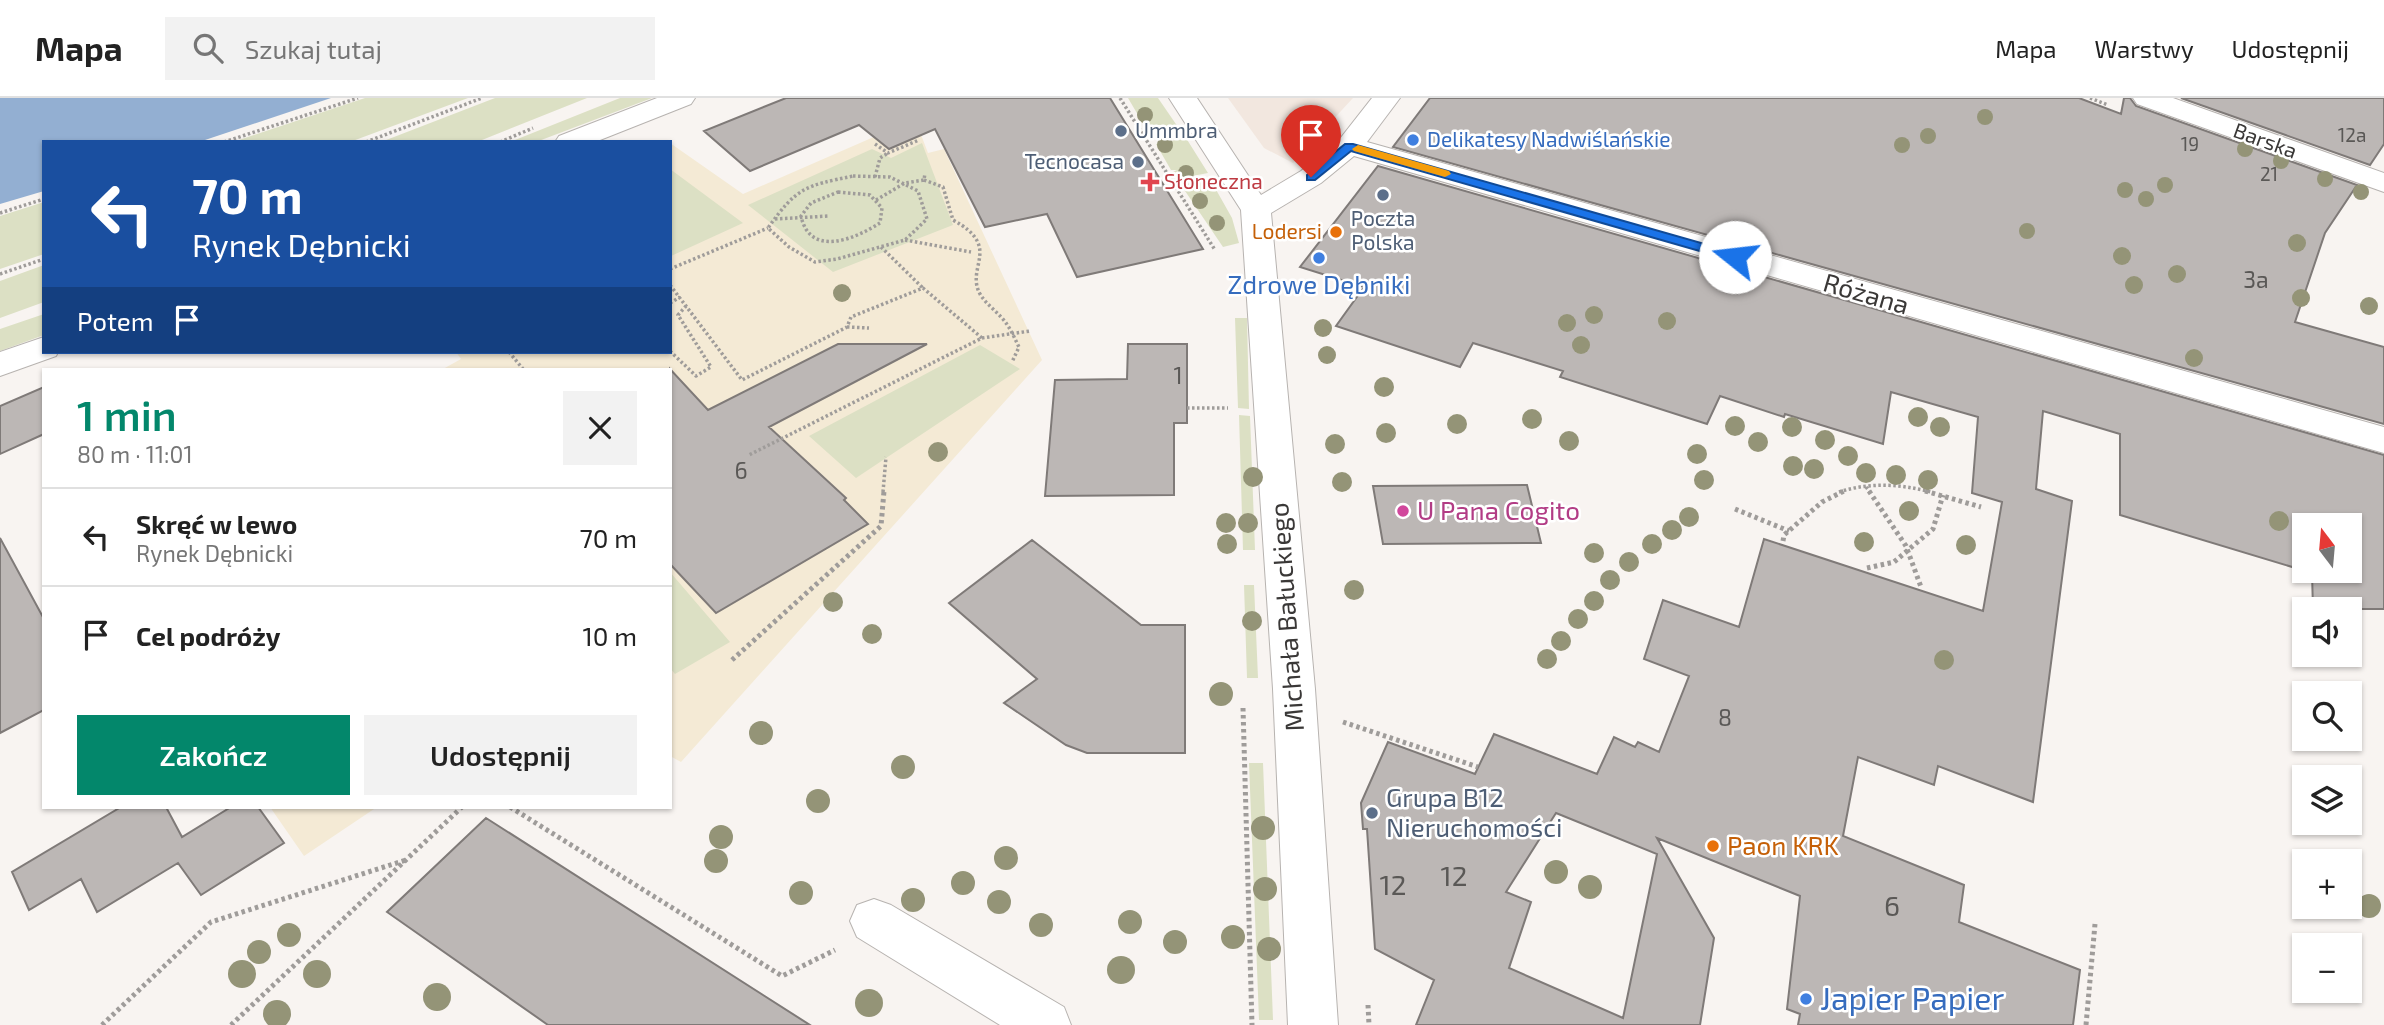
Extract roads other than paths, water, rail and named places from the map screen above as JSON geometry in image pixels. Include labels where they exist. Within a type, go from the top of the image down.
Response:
[{"type":"street","points":[[574,140],[681,98]]},
{"type":"street","points":[[1183,98],[1256,209],[1311,177],[1349,146],[1386,98]]},
{"type":"street","name":"Barska","points":[[2147,98],[2384,183]]},
{"type":"street","name":"Różana","points":[[1349,146],[2384,440]]},
{"type":"street","name":"Michała Bałuckiego","points":[[1256,209],[1294,689],[1313,1025]]},
{"type":"street","points":[[0,365],[42,349]]},
{"type":"street","points":[[858,934],[1046,1025]]},
{"type":"water","points":[[0,98],[331,98],[205,140],[42,140],[42,192],[0,204]]},
{"type":"place","name":"Ummbra","points":[[1121,131]]},
{"type":"place","name":"Delikatesy Nadwiślańskie","points":[[1413,140]]},
{"type":"place","name":"Tecnocasa","points":[[1138,162]]},
{"type":"place","name":"Słoneczna","points":[[1150,182]]},
{"type":"place","name":"Poczta Polska","points":[[1383,195]]},
{"type":"place","name":"Lodersi","points":[[1336,232]]},
{"type":"place","name":"Zdrowe Dębniki","points":[[1319,258]]},
{"type":"place","name":"U Pana Cogito","points":[[1403,511]]},
{"type":"place","name":"Grupa B12 Nieruchomości","points":[[1372,813]]},
{"type":"place","name":"Paon KRK","points":[[1713,846]]},
{"type":"place","name":"Japier Papier","points":[[1806,999]]}]
